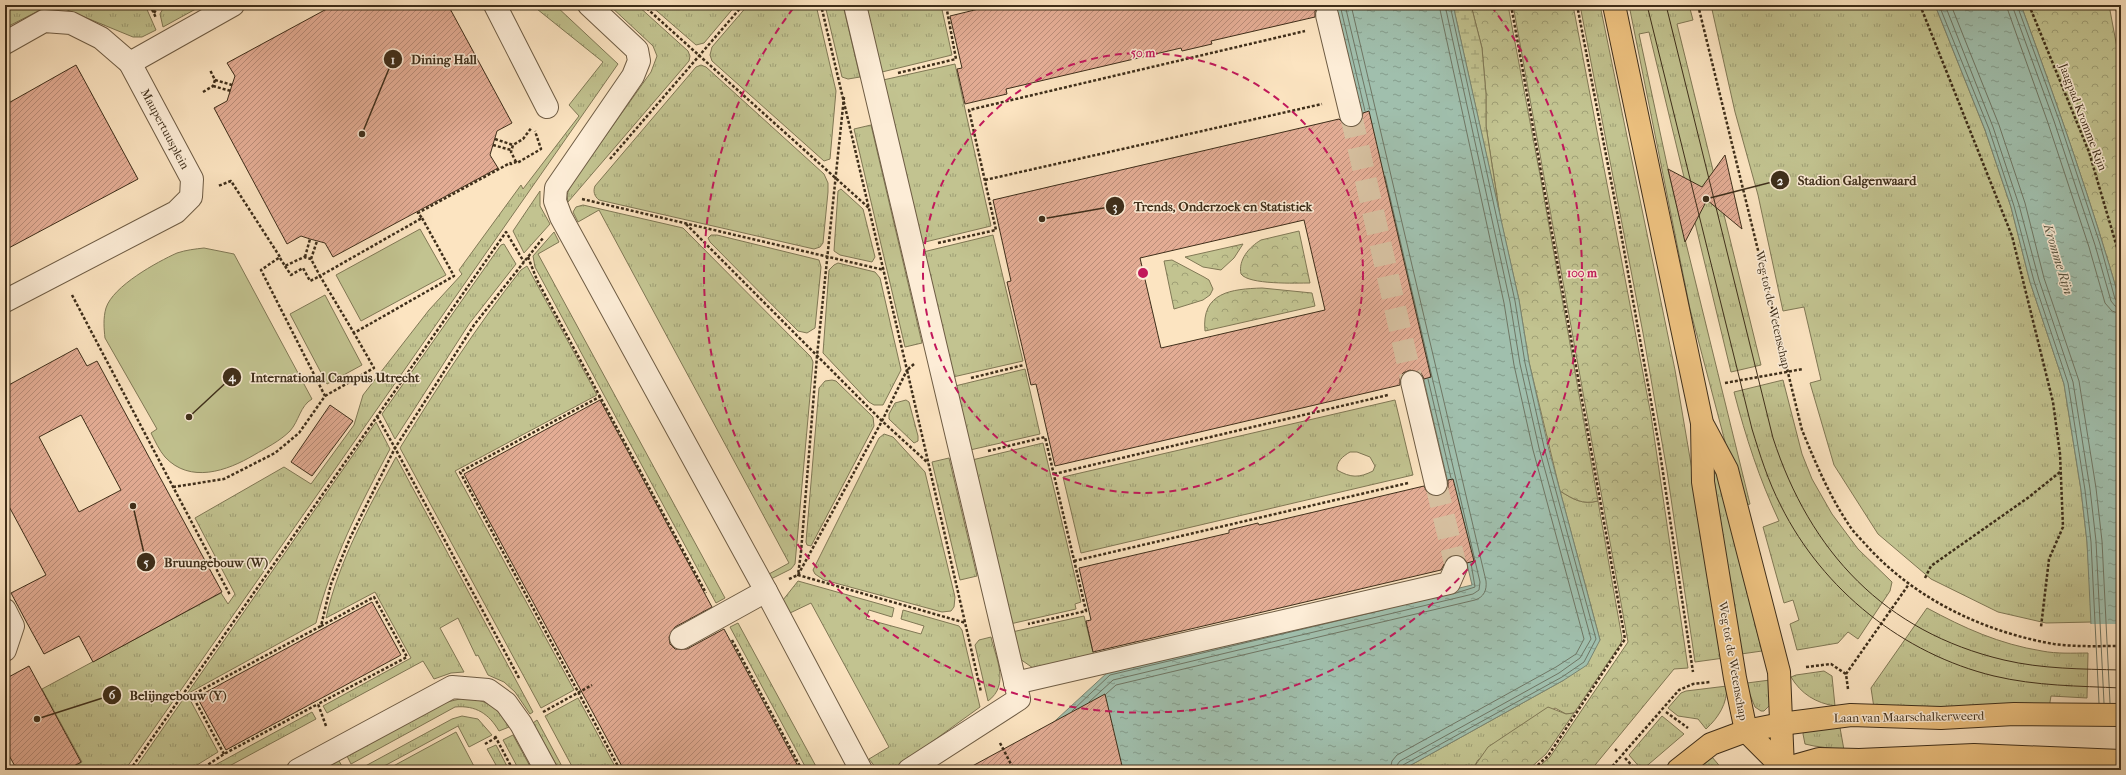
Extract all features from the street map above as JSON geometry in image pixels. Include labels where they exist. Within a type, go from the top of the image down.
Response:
[{"type":"main road","name":"Weg tot de Wetenschap","points":[[1614,5],[1702,424],[1704,482],[1735,678],[1746,731],[1781,769]]},
{"type":"main road","name":"Weg tot de Wetenschap","points":[[1702,424],[1727,470],[1779,672],[1781,769]]},
{"type":"main road","name":"Laan van Maarschalkerweerd","points":[[1678,770],[1710,744],[1746,731],[1781,724],[1851,715],[1941,718],[2014,714],[2121,715]]},
{"type":"main road","points":[[1781,769],[1819,759],[1859,760],[1974,755],[2121,761]]},
{"type":"street","points":[[5,43],[44,21],[72,23],[101,38],[130,63],[233,5]]},
{"type":"street","points":[[496,5],[547,107]]},
{"type":"street","points":[[588,5],[638,50],[639,61],[633,76],[556,188],[555,201],[561,217],[766,591],[861,770]]},
{"type":"street","points":[[855,5],[1019,698],[909,770]]},
{"type":"street","points":[[1329,20],[1349,107]]},
{"type":"street","name":"Maupertuusplein","points":[[130,63],[192,179],[191,197]]},
{"type":"street","points":[[5,301],[176,212],[191,197]]},
{"type":"street","points":[[1413,385],[1435,481]]},
{"type":"street","points":[[1015,683],[1449,583],[1456,567]]},
{"type":"street","points":[[681,638],[766,591]]},
{"type":"street","points":[[5,610],[13,626],[5,650]]},
{"type":"street","points":[[298,770],[452,687],[488,690],[506,703],[521,724],[546,770]]},
{"type":"path","points":[[154,13],[159,5]]},
{"type":"path","points":[[643,5],[870,208]]},
{"type":"path","points":[[608,162],[743,5]]},
{"type":"path","points":[[821,5],[870,208],[988,719]]},
{"type":"path","points":[[872,80],[956,59],[946,5]]},
{"type":"path","points":[[1511,5],[1625,639],[1548,756],[1532,770]]},
{"type":"path","points":[[1577,5],[1619,222],[1659,446],[1693,672]]},
{"type":"path","name":"Weg tot de Wetenschap","points":[[1698,5],[1802,430],[1824,484],[1850,527],[1879,560],[1909,584],[1959,615],[2005,632],[2056,644],[2121,646]]},
{"type":"path","points":[[1920,5],[2012,236],[2053,402],[2060,454],[2063,527],[2049,559],[2041,627]]},
{"type":"path","name":"Jaagpad Kromme Rijn","points":[[2029,5],[2090,152],[2121,261]]},
{"type":"path","points":[[2116,5],[2121,33]]},
{"type":"path","points":[[912,248],[996,230],[969,110],[1329,20]]},
{"type":"path","points":[[203,92],[213,86],[215,80],[210,70]]},
{"type":"path","points":[[215,80],[232,85]]},
{"type":"path","points":[[213,86],[230,91]]},
{"type":"path","points":[[798,574],[802,552],[817,356],[844,97]]},
{"type":"path","points":[[985,180],[1349,107]]},
{"type":"path","points":[[354,333],[454,276],[418,213],[510,163],[517,163],[541,149],[534,125]]},
{"type":"path","points":[[495,139],[513,145]]},
{"type":"path","points":[[516,162],[511,150],[513,145],[523,140]]},
{"type":"path","points":[[493,145],[511,150]]},
{"type":"path","points":[[191,197],[232,181],[291,275],[303,268],[310,281],[422,218]]},
{"type":"path","points":[[321,626],[331,584],[350,538],[395,448],[474,325],[577,198],[884,270]]},
{"type":"path","points":[[686,224],[882,421],[928,464]]},
{"type":"path","points":[[130,770],[506,232],[524,262]]},
{"type":"path","points":[[305,257],[310,239]]},
{"type":"path","points":[[173,487],[224,479],[275,453],[299,433],[326,396],[374,368],[311,258],[316,241]]},
{"type":"path","points":[[285,266],[305,257],[311,258]]},
{"type":"path","points":[[528,257],[538,280],[802,770]]},
{"type":"path","points":[[280,258],[261,270],[326,396]]},
{"type":"path","points":[[60,272],[230,595]]},
{"type":"path","points":[[766,591],[798,574],[882,421],[907,370],[917,361],[938,356]]},
{"type":"path","points":[[1725,383],[1803,369]]},
{"type":"path","points":[[1054,474],[1413,385]]},
{"type":"path","points":[[601,396],[460,472],[620,770]]},
{"type":"path","points":[[378,416],[519,679]]},
{"type":"path","points":[[962,457],[1046,437],[1086,611],[969,637]]},
{"type":"path","points":[[1925,578],[1931,566],[2028,497],[2060,472]]},
{"type":"path","points":[[1074,561],[1435,481]]},
{"type":"path","points":[[798,574],[966,623]]},
{"type":"path","points":[[1851,715],[1846,674],[1909,584]]},
{"type":"path","points":[[200,770],[224,754],[407,657],[374,597],[192,695],[224,754]]},
{"type":"path","points":[[318,704],[337,749]]},
{"type":"path","points":[[1666,712],[1686,728],[1692,729]]},
{"type":"path","points":[[493,732],[513,770]]},
{"type":"path","points":[[1625,758],[1636,770]]},
{"type":"green space","points":[[5,5],[44,5],[44,8],[5,28]]},
{"type":"green space","points":[[55,5],[145,5],[156,30],[142,37],[133,37]]},
{"type":"green space","points":[[165,5],[203,5],[163,27],[160,14]]},
{"type":"green space","points":[[532,5],[555,5],[618,64],[125,770],[68,770],[82,762],[42,689],[221,593],[228,604],[235,594],[195,518],[284,467],[311,484],[354,425],[363,395],[429,310],[462,274],[459,270],[521,185],[523,189],[579,116],[569,105],[603,62]]},
{"type":"green space","points":[[609,5],[637,5],[688,51],[690,56],[689,61],[568,202],[567,195],[570,186],[651,72],[657,56],[653,46]]},
{"type":"green space","points":[[650,5],[736,5],[704,43],[696,45]]},
{"type":"green space","points":[[748,5],[816,5],[836,91],[830,159],[824,161],[712,61],[710,55],[712,47]]},
{"type":"green space","points":[[825,5],[843,5],[860,77],[848,79],[842,77]]},
{"type":"green space","points":[[866,5],[941,5],[952,55],[882,72]]},
{"type":"green space","points":[[1453,5],[1471,5],[1482,48],[1486,94],[1486,126],[1500,216]]},
{"type":"green space","points":[[1471,5],[1508,5],[1598,501],[1582,502],[1560,491],[1529,362],[1519,300],[1500,216],[1486,126],[1486,94],[1482,48]]},
{"type":"green space","points":[[1513,5],[1573,5],[1651,415],[1688,668],[1674,669],[1591,770],[1535,770],[1550,757],[1628,642]]},
{"type":"green space","points":[[1580,5],[1600,5],[1675,370],[1724,658],[1695,662],[1667,471],[1643,333]]},
{"type":"green space","points":[[1629,5],[1689,5],[1693,20],[1677,24],[1761,365],[1731,372],[1649,32],[1639,34],[1669,174],[1750,504],[1742,506],[1690,309]]},
{"type":"green space","points":[[1711,5],[1935,5],[1985,130],[2011,207],[2030,282],[2064,384],[2081,490],[2087,542],[2092,622],[2046,623],[1998,612],[1931,579],[1878,534],[1834,465],[1810,383],[1821,380],[1804,307],[1783,311],[1758,195],[1735,112]]},
{"type":"green space","points":[[2021,5],[2109,5],[2121,69],[2121,305],[2074,154]]},
{"type":"green space","points":[[955,64],[991,226],[921,243],[883,80]]},
{"type":"green space","points":[[701,65],[706,67],[824,174],[828,183],[828,192],[823,243],[820,247],[814,249],[599,200],[596,197],[594,192],[595,186],[696,67]]},
{"type":"green space","points":[[871,125],[922,343],[905,347],[854,129]]},
{"type":"green space","points":[[841,189],[863,209],[875,257],[872,262],[840,255],[834,251],[838,191]]},
{"type":"green space","points":[[540,191],[540,206],[550,224],[524,253],[513,231]]},
{"type":"green space","points":[[583,205],[683,228],[811,357],[813,362],[795,564],[791,569],[771,579],[769,574],[789,563],[599,210],[578,222],[573,212],[576,207]]},
{"type":"green space","points":[[420,229],[446,275],[361,321],[336,275]]},
{"type":"green space","points":[[1299,231],[1310,283],[1263,282],[1246,278],[1241,274],[1241,264],[1245,254],[1261,240]]},
{"type":"green space","points":[[554,232],[559,242],[538,254],[725,598],[716,603],[535,267],[533,256]]},
{"type":"green space","points":[[711,235],[717,235],[819,260],[821,267],[815,328],[807,333],[798,331],[710,242],[708,238]]},
{"type":"green space","points":[[993,235],[1023,361],[953,377],[923,252]]},
{"type":"green space","points":[[504,244],[516,264],[469,324],[395,439],[382,414],[501,245]]},
{"type":"green space","points":[[1243,244],[1234,258],[1221,270],[1203,267],[1185,257]]},
{"type":"green space","points":[[204,248],[234,254],[312,399],[302,410],[296,423],[290,431],[273,444],[232,466],[221,470],[197,472],[186,470],[175,465],[165,457],[159,448],[151,433],[157,429],[105,338],[104,320],[106,308],[110,300],[126,283],[158,262],[177,253]]},
{"type":"green space","points":[[1172,260],[1209,280],[1213,289],[1210,295],[1203,300],[1174,309],[1164,261]]},
{"type":"green space","points":[[838,263],[875,272],[880,278],[901,370],[883,405],[874,405],[869,402],[823,353],[829,270]]},
{"type":"green space","points":[[527,266],[597,395],[455,471],[574,690],[541,708],[400,448],[443,379],[473,335],[504,291],[521,270]]},
{"type":"green space","points":[[1262,288],[1312,293],[1315,306],[1205,331],[1205,318],[1208,308],[1213,301],[1221,295],[1230,292]]},
{"type":"green space","points":[[325,295],[362,365],[327,384],[290,314]]},
{"type":"green space","points":[[1025,369],[1040,434],[970,450],[955,386]]},
{"type":"green space","points":[[1783,380],[1802,454],[1812,479],[1832,514],[1858,549],[1892,582],[1890,591],[1858,639],[1848,632],[1838,643],[1797,650],[1790,624],[1799,620],[1793,600],[1784,603],[1763,527],[1779,521],[1765,489],[1754,458],[1743,426],[1734,392]]},
{"type":"green space","points":[[825,381],[836,381],[873,417],[874,426],[811,546],[807,545],[806,542],[819,388]]},
{"type":"green space","points":[[906,400],[909,402],[918,436],[918,441],[914,443],[889,419],[889,414],[895,403]]},
{"type":"green space","points":[[1395,400],[1413,475],[1081,553],[1063,477]],"holes":[[[1350,452],[1357,452],[1370,457],[1375,466],[1373,471],[1359,476],[1351,476],[1337,470],[1338,464],[1343,457]]]},
{"type":"green space","points":[[376,422],[390,449],[357,512],[338,555],[322,600],[316,623],[187,694],[218,752],[189,770],[134,770]]},
{"type":"green space","points":[[884,434],[893,437],[925,472],[955,597],[954,607],[951,611],[942,612],[824,580],[815,574],[813,570],[879,438]]},
{"type":"green space","points":[[1043,443],[1081,602],[1075,604],[1076,609],[1010,624],[972,460]]},
{"type":"green space","points":[[396,457],[533,712],[530,714],[515,692],[504,682],[488,675],[478,655],[476,656],[458,618],[440,628],[464,672],[451,673],[434,679],[423,661],[327,713],[323,706],[411,658],[375,592],[326,618],[338,576],[346,555]]},
{"type":"green space","points":[[949,458],[977,576],[960,580],[932,462]]},
{"type":"green space","points":[[1712,466],[1715,466],[1762,651],[1741,654]]},
{"type":"green space","points":[[1560,491],[1582,502],[1598,501],[1622,638],[1621,643],[1574,713],[1566,714],[1555,708],[1478,760],[1472,770],[1402,770],[1564,680],[1600,640]]},
{"type":"green space","points":[[798,581],[894,608],[892,617],[869,610],[866,619],[921,634],[924,626],[901,619],[903,610],[959,626],[962,630],[980,707],[893,770],[876,768],[869,759],[889,747],[811,603],[790,613],[783,600]]},
{"type":"green space","points":[[1927,608],[1968,629],[1996,640],[2048,652],[2088,653],[2087,698],[2051,696],[2049,708],[1874,708],[1871,688]]},
{"type":"green space","points":[[1084,616],[1094,656],[1033,668],[1020,659],[1012,632]]},
{"type":"green space","points":[[738,623],[818,770],[807,770],[730,627]]},
{"type":"green space","points":[[991,637],[1000,671],[1000,680],[995,695],[988,701],[975,645],[979,640]]},
{"type":"green space","points":[[1824,671],[1832,676],[1835,706],[1822,703],[1810,697],[1799,688],[1791,677]]},
{"type":"green space","points":[[1770,680],[1770,705],[1764,711],[1761,711],[1755,707],[1746,685],[1747,683]]},
{"type":"green space","points":[[1727,686],[1724,704],[1715,720],[1706,729],[1698,719],[1678,716],[1668,708],[1681,693],[1686,691]]},
{"type":"green space","points":[[464,698],[479,700],[491,705],[505,720],[509,727],[499,731],[486,715],[476,709],[455,707],[351,764],[347,756],[443,703]]},
{"type":"green space","points":[[578,698],[617,770],[574,770],[545,716]]},
{"type":"green space","points":[[1548,707],[1566,714],[1574,713],[1546,754],[1528,770],[1472,770],[1488,747]]},
{"type":"green space","points":[[312,712],[316,719],[222,770],[206,770]]},
{"type":"green space","points":[[462,716],[478,719],[492,735],[469,747],[458,726],[377,770],[358,770],[452,719]]},
{"type":"green space","points":[[1662,716],[1684,734],[1642,770],[1629,755]]},
{"type":"green space","points":[[537,720],[564,770],[559,770],[533,723]]},
{"type":"green space","points":[[1839,722],[1844,750],[1805,744],[1803,734],[1804,730]]},
{"type":"green space","points":[[456,732],[476,770],[386,770]]},
{"type":"green space","points":[[513,735],[532,770],[519,770],[503,740]]},
{"type":"green space","points":[[496,745],[509,770],[487,770],[496,765],[487,749]]},
{"type":"green space","points":[[1712,757],[1723,770],[1691,770]]},
{"type":"green space","points":[[338,759],[343,768],[339,770],[319,770]]},
{"type":"green space","points":[[2049,765],[2050,770],[1885,770],[1884,766]]},
{"type":"water","points":[[1336,5],[1453,5],[1519,300],[1529,362],[1548,446],[1600,640],[1587,665],[1564,680],[1402,770],[1053,770],[1044,731],[1108,672],[1472,585]]},
{"type":"water","name":"Kromme Rijn","points":[[1935,5],[2021,5],[2074,154],[2121,305],[2121,770],[2095,708],[2087,542],[2081,490],[2064,384],[2030,282],[2011,207],[1985,130]]},
{"type":"pier","points":[[2090,624],[2121,624],[2121,769],[2089,768],[2093,708]]},
{"type":"building","points":[[334,5],[448,5],[512,123],[497,131],[490,155],[498,168],[333,257],[325,243],[301,236],[287,244],[214,108],[227,101],[235,76],[227,63]]},
{"type":"building","points":[[995,5],[1320,5],[1315,11],[1315,17],[1211,41],[1212,44],[1182,51],[1181,48],[1006,89],[1007,94],[965,104],[957,69],[962,68],[950,16]]},
{"type":"building","points":[[76,65],[138,179],[5,250],[5,105]]},
{"type":"building","points":[[1369,111],[1431,377],[1424,379],[1421,373],[1410,370],[1403,373],[1400,379],[1400,385],[1055,466],[1036,384],[1031,385],[1007,282],[1011,281],[993,200],[1339,119],[1347,127],[1354,127],[1360,124],[1363,113]],"holes":[[[1304,220],[1325,310],[1161,348],[1140,258]]]},
{"type":"building","points":[[1725,155],[1742,229],[1707,200],[1685,242],[1668,169],[1702,187]]},
{"type":"building","points":[[77,348],[87,366],[97,361],[222,592],[93,662],[79,636],[44,654],[11,593],[46,575],[5,499],[5,387]],"holes":[[[81,415],[121,490],[79,512],[39,437]]]},
{"type":"building","points":[[600,400],[712,607],[675,627],[669,637],[670,644],[675,649],[687,649],[724,629],[800,770],[624,770],[481,506],[464,474]]},
{"type":"building","points":[[330,405],[353,421],[312,476],[291,462]]},
{"type":"building","points":[[1453,479],[1474,561],[1467,563],[1461,556],[1454,555],[1448,557],[1441,570],[1093,652],[1086,621],[1091,620],[1079,568],[1229,533],[1229,530],[1258,523],[1259,525],[1424,486],[1427,492],[1432,496],[1439,496],[1448,488],[1448,480]]},
{"type":"building","points":[[372,602],[401,655],[226,750],[197,697]]},
{"type":"building","points":[[29,666],[81,762],[67,770],[17,770],[5,748],[5,679]]},
{"type":"building","points":[[1105,694],[1123,770],[965,770]]},
{"type":"tunnel","points":[[1351,115],[1412,382]]},
{"type":"tunnel","points":[[1436,484],[1456,567]]},
{"type":"tram line","points":[[1647,5],[1752,429],[1772,487],[1798,537],[1819,565],[1843,591],[1869,614],[1898,635],[1928,652],[1960,666],[1994,676],[2026,682],[2121,688]]},
{"type":"tram line","points":[[1666,5],[1773,438],[1789,479],[1808,517],[1831,551],[1858,581],[1888,608],[1923,630],[1961,647],[2018,663],[2062,668],[2121,670]]},
{"type":"place","name":"Dining Hall","points":[[362,134]]},
{"type":"place","name":"Stadion Galgenwaard","points":[[1706,199]]},
{"type":"place","name":"Trends, Onderzoek en Statistiek","points":[[1042,219]]},
{"type":"place","name":"International Campus Utrecht","points":[[189,417]]},
{"type":"place","name":"Bruungebouw (W)","points":[[133,506]]},
{"type":"place","name":"Belijngebouw (Y)","points":[[37,719]]}]
